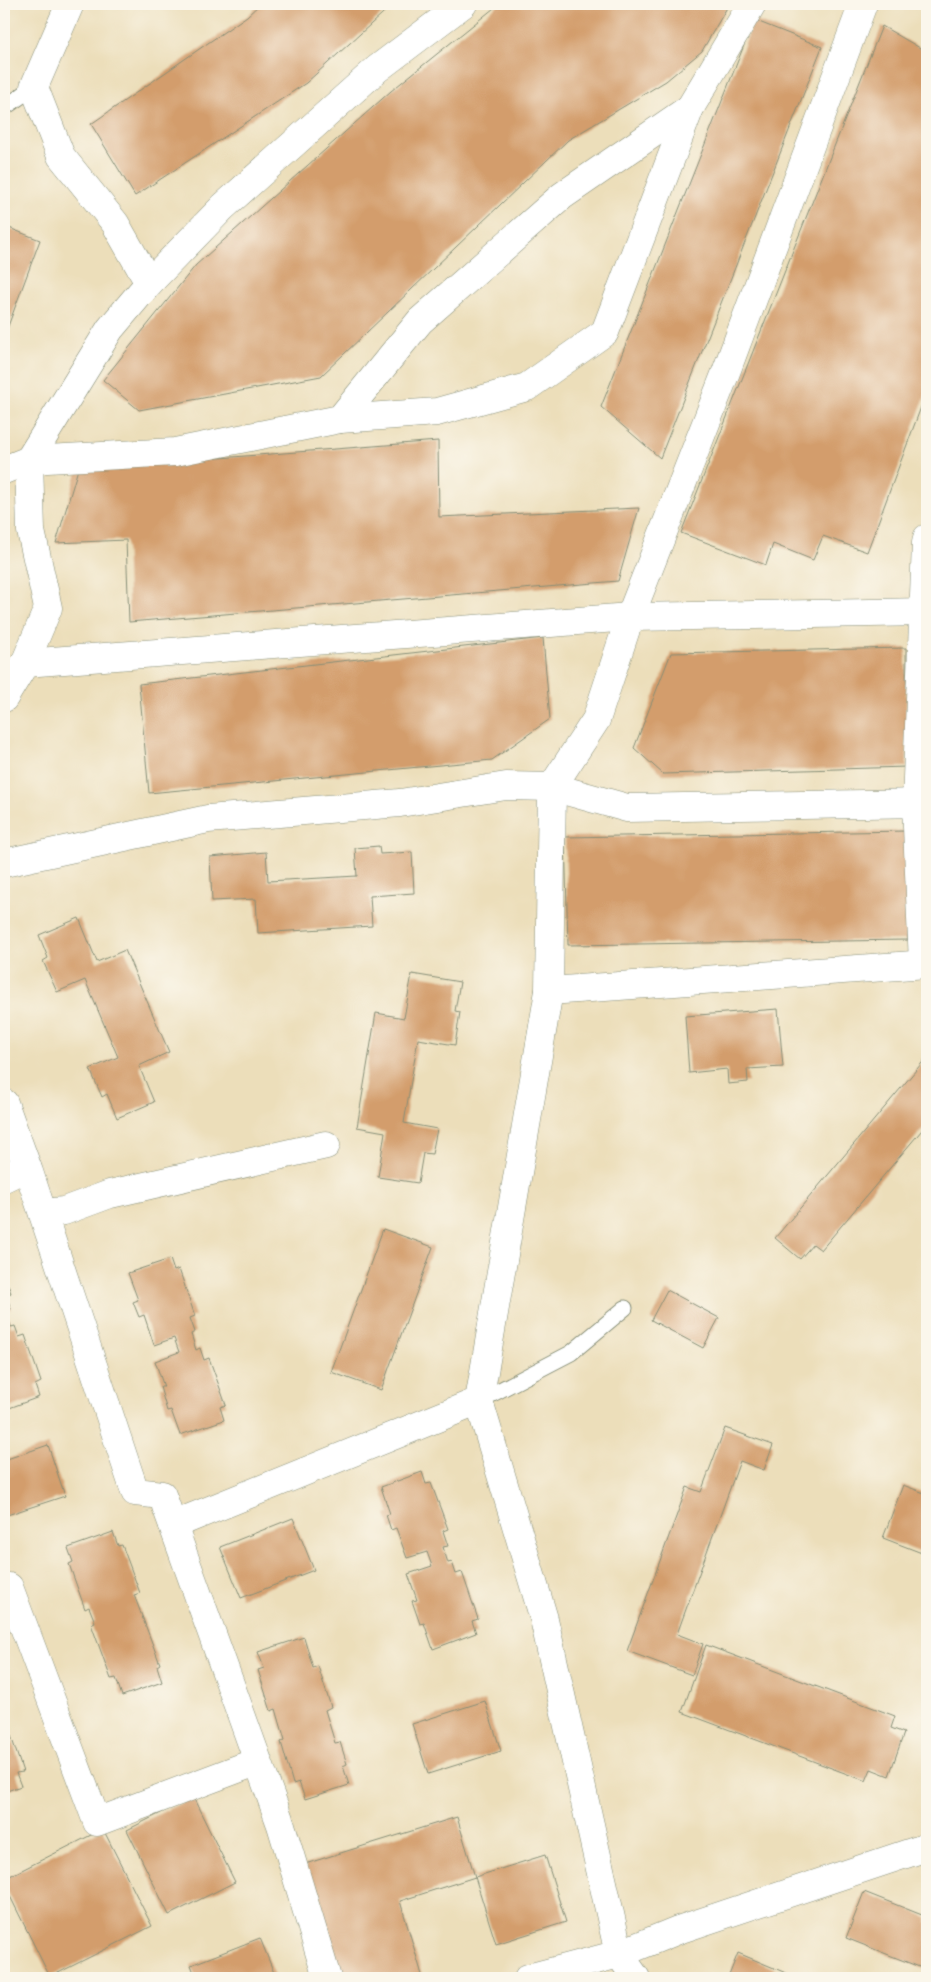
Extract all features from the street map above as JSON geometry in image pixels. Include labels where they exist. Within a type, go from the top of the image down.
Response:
[{"type":"street","points":[[70,4],[34,87],[61,156],[115,223],[149,282]]},
{"type":"street","points":[[4,698],[26,663],[48,608],[31,531],[29,460],[110,329],[149,282],[223,207],[377,69],[463,4]]},
{"type":"street","points":[[4,470],[29,460],[175,452],[340,419],[437,412],[527,387],[605,332],[690,108],[752,4]]},
{"type":"street","points":[[636,1978],[619,1954],[544,1619],[479,1401],[549,991],[552,787],[596,720],[630,617],[726,372],[863,4]]},
{"type":"street","points":[[340,419],[420,321],[562,196],[690,108]]},
{"type":"street","points":[[549,991],[925,964],[921,804],[927,538]]},
{"type":"street","points":[[26,663],[630,617],[926,612]]},
{"type":"street","points":[[4,864],[208,819],[400,803],[506,786],[552,787],[627,808],[921,804]]},
{"type":"street","points":[[4,1103],[16,1173],[42,1213],[135,1492],[162,1495],[256,1762],[281,1825],[328,1978]]},
{"type":"street","points":[[42,1213],[64,1210],[110,1194],[326,1145]]},
{"type":"street","points":[[173,1525],[479,1401]]},
{"type":"street","points":[[8,1587],[97,1822],[256,1762]]},
{"type":"street","points":[[528,1978],[619,1954],[678,1930],[927,1847]]},
{"type":"lane","points":[[4,108],[34,87]]},
{"type":"lane","points":[[479,1401],[571,1353],[625,1308]]},
{"type":"building","points":[[260,4],[393,4],[306,83],[135,196],[91,124],[247,16]]},
{"type":"building","points":[[499,4],[729,4],[702,51],[666,81],[568,140],[321,376],[139,410],[103,380],[196,265],[391,91]]},
{"type":"building","points":[[754,20],[822,47],[660,458],[601,407]]},
{"type":"building","points":[[882,26],[927,52],[927,391],[867,552],[823,536],[813,560],[773,544],[766,565],[681,533]]},
{"type":"building","points":[[4,226],[40,240],[4,337]]},
{"type":"building","points":[[438,441],[439,517],[639,508],[618,581],[129,622],[126,540],[56,543],[78,469]]},
{"type":"building","points":[[543,638],[550,719],[492,760],[149,793],[139,684]]},
{"type":"building","points":[[906,648],[907,767],[663,774],[634,748],[671,653]]},
{"type":"building","points":[[906,831],[908,940],[568,945],[565,837]]},
{"type":"building","points":[[379,846],[380,854],[412,852],[414,893],[370,896],[372,926],[258,933],[256,899],[212,901],[210,857],[266,852],[268,881],[357,876],[355,848]]},
{"type":"building","points":[[79,918],[97,962],[125,950],[169,1052],[139,1066],[154,1102],[117,1118],[107,1094],[102,1097],[90,1069],[118,1057],[85,980],[57,992],[43,961],[48,958],[39,935]]},
{"type":"building","points":[[412,974],[460,982],[455,1011],[460,1012],[455,1045],[418,1039],[404,1123],[437,1129],[432,1154],[423,1153],[418,1183],[378,1177],[385,1132],[357,1127],[376,1013],[404,1018]]},
{"type":"building","points":[[778,1009],[783,1067],[747,1069],[748,1082],[728,1084],[727,1069],[689,1073],[685,1016]]},
{"type":"building","points":[[927,1057],[927,1124],[821,1250],[813,1244],[800,1259],[775,1238]]},
{"type":"building","points":[[383,1229],[433,1247],[381,1390],[331,1372]]},
{"type":"building","points":[[170,1259],[174,1271],[179,1269],[195,1316],[190,1318],[195,1332],[191,1334],[196,1350],[200,1348],[204,1360],[209,1358],[226,1405],[220,1407],[224,1420],[180,1435],[171,1410],[167,1411],[160,1387],[164,1387],[155,1361],[179,1352],[174,1338],[154,1345],[144,1315],[139,1317],[133,1302],[138,1300],[128,1273]]},
{"type":"building","points":[[4,1275],[11,1293],[6,1295],[11,1309],[6,1311],[11,1327],[15,1326],[19,1337],[25,1335],[41,1382],[35,1385],[39,1397],[4,1410]]},
{"type":"building","points":[[667,1290],[719,1318],[703,1348],[651,1320]]},
{"type":"building","points":[[725,1428],[773,1445],[764,1470],[740,1461],[677,1634],[703,1644],[692,1675],[627,1651],[687,1487],[701,1492]]},
{"type":"building","points":[[48,1445],[65,1496],[4,1516],[4,1460]]},
{"type":"building","points":[[422,1472],[426,1484],[431,1483],[448,1529],[443,1531],[448,1546],[443,1547],[448,1563],[452,1562],[456,1574],[462,1572],[478,1619],[472,1621],[476,1633],[433,1649],[424,1623],[420,1624],[412,1601],[417,1600],[408,1574],[432,1566],[427,1552],[407,1558],[396,1528],[391,1530],[386,1515],[390,1514],[381,1487]]},
{"type":"building","points":[[903,1485],[927,1494],[927,1555],[883,1538]]},
{"type":"building","points":[[293,1518],[314,1570],[241,1598],[220,1547]]},
{"type":"building","points":[[113,1532],[118,1546],[122,1545],[140,1593],[134,1595],[160,1664],[157,1666],[162,1682],[122,1696],[116,1678],[111,1679],[91,1624],[95,1622],[89,1607],[85,1609],[69,1564],[73,1562],[68,1548]]},
{"type":"building","points":[[304,1637],[313,1668],[318,1666],[331,1707],[325,1710],[335,1743],[340,1742],[347,1764],[343,1766],[349,1785],[305,1799],[299,1782],[293,1784],[281,1742],[285,1740],[276,1709],[271,1711],[258,1670],[264,1668],[258,1652]]},
{"type":"building","points":[[706,1645],[895,1716],[891,1728],[904,1733],[889,1776],[871,1769],[866,1781],[682,1712]]},
{"type":"building","points":[[485,1701],[501,1751],[428,1774],[412,1724]]},
{"type":"building","points":[[7,1724],[23,1772],[16,1773],[21,1786],[4,1792],[4,1725]]},
{"type":"building","points":[[193,1797],[235,1882],[169,1915],[127,1830]]},
{"type":"building","points":[[457,1817],[475,1877],[400,1901],[422,1975],[411,1978],[340,1978],[305,1864]]},
{"type":"building","points":[[103,1829],[152,1926],[50,1977],[4,1884],[4,1879]]},
{"type":"building","points":[[545,1855],[566,1922],[496,1944],[475,1877]]},
{"type":"building","points":[[864,1892],[927,1917],[927,1970],[846,1938]]},
{"type":"building","points":[[260,1938],[276,1978],[196,1978],[191,1965]]},
{"type":"building","points":[[738,1953],[798,1978],[728,1978]]}]
